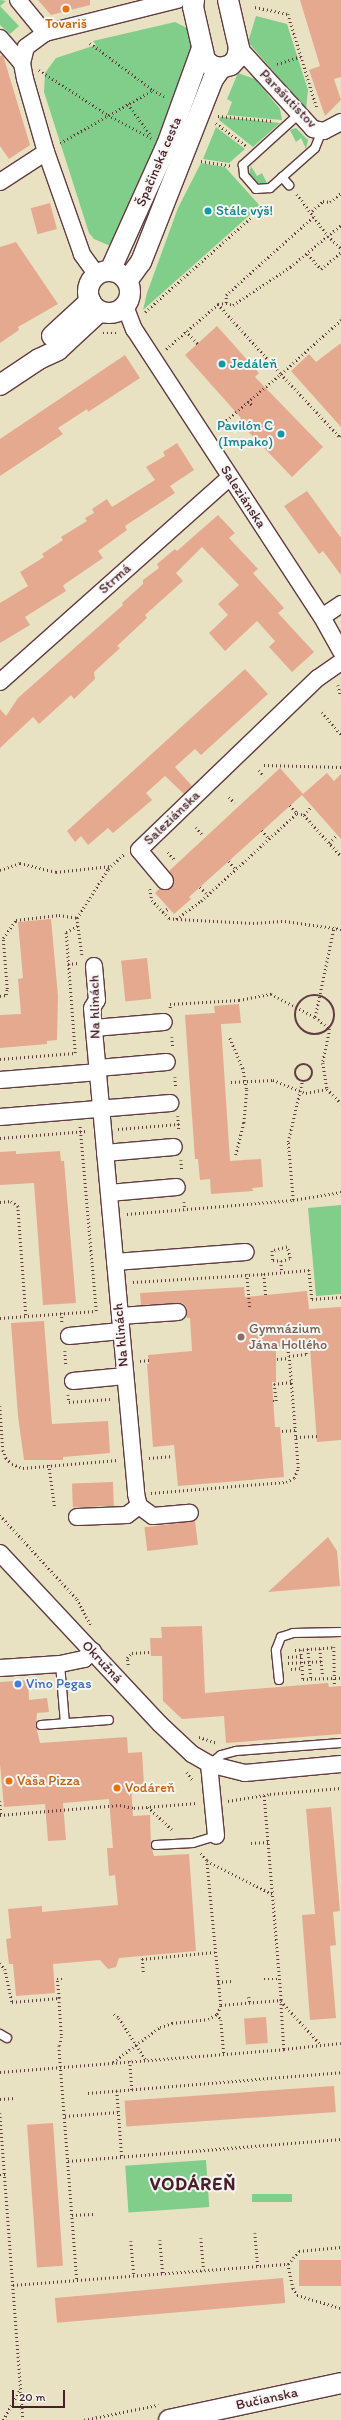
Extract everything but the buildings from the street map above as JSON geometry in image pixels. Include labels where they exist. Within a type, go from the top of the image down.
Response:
[{"type":"street","points":[[18,0],[46,33]]},
{"type":"street","points":[[22,63],[26,47],[46,33],[177,0]]},
{"type":"street","points":[[194,0],[193,7],[202,51],[205,60],[212,66],[232,58],[238,6]]},
{"type":"street","points":[[0,38],[22,63],[52,148],[82,254],[112,275]]},
{"type":"street","name":"Špačinská cesta","points":[[112,275],[167,145],[202,51]]},
{"type":"street","name":"Špačinská cesta","points":[[112,275],[131,294],[117,311],[89,286],[112,275],[141,262],[213,80],[232,58]]},
{"type":"street","name":"Parašutistov","points":[[232,58],[256,66],[312,129],[322,131],[334,128],[341,122]]},
{"type":"street","points":[[0,182],[52,148]]},
{"type":"street","points":[[0,385],[39,359],[58,350],[117,311]]},
{"type":"street","name":"Saleziánska","points":[[117,311],[209,434],[230,476],[322,617],[341,651]]},
{"type":"street","name":"Strmá","points":[[0,682],[230,476]]},
{"type":"street","points":[[322,617],[341,604]]},
{"type":"street","name":"Saleziánska","points":[[158,883],[139,850],[318,678],[341,662]]},
{"type":"street","name":"Na hlinách","points":[[89,964],[97,1000],[92,1008],[137,1500]]},
{"type":"street","points":[[94,1028],[164,1022]]},
{"type":"street","points":[[0,1080],[168,1062]]},
{"type":"street","points":[[0,1117],[170,1103]]},
{"type":"street","points":[[105,1153],[174,1147]]},
{"type":"street","points":[[109,1193],[176,1187]]},
{"type":"street","points":[[115,1262],[246,1252]]},
{"type":"street","points":[[69,1336],[178,1312]]},
{"type":"street","points":[[73,1381],[125,1376]]},
{"type":"street","points":[[77,1517],[127,1515],[137,1500],[153,1516],[190,1513]]},
{"type":"street","name":"Okružná","points":[[0,1553],[175,1739],[210,1764],[245,1772],[341,1764]]},
{"type":"street","points":[[0,1668],[60,1664],[84,1659],[93,1651]]},
{"type":"street","points":[[210,1764],[216,1836]]},
{"type":"street","name":"Bučianska","points":[[170,2420],[341,2383]]},
{"type":"lane","points":[[299,114],[243,165],[244,175],[261,190],[270,188],[314,148],[322,131]]},
{"type":"lane","points":[[282,177],[289,185]]},
{"type":"lane","points":[[279,1680],[276,1650],[281,1638],[294,1633],[341,1632]]},
{"type":"lane","points":[[60,1664],[65,1723]]},
{"type":"lane","points":[[42,1725],[109,1720]]},
{"type":"lane","points":[[210,1764],[222,1755],[236,1751],[341,1743]]},
{"type":"lane","points":[[156,1845],[193,1842],[216,1836]]},
{"type":"path","points":[[238,6],[288,14],[317,108]]},
{"type":"path","points":[[90,43],[153,90],[167,98]]},
{"type":"path","points":[[274,64],[301,56]]},
{"type":"path","points":[[22,63],[65,85],[108,115],[152,138],[128,104]]},
{"type":"path","points":[[52,148],[153,90]]},
{"type":"path","points":[[218,116],[281,122]]},
{"type":"path","points":[[215,122],[249,148]]},
{"type":"path","points":[[199,160],[231,166]]},
{"type":"path","points":[[289,185],[312,211],[313,217],[328,236],[341,248]]},
{"type":"path","points":[[312,211],[323,201],[330,202],[341,193]]},
{"type":"path","points":[[117,311],[263,207]]},
{"type":"path","points":[[226,303],[226,295],[313,217]]},
{"type":"path","points":[[162,352],[218,304],[226,303],[233,305],[308,254],[341,225]]},
{"type":"path","points":[[308,254],[321,269],[341,252]]},
{"type":"path","points":[[218,304],[339,436],[341,434]]},
{"type":"path","points":[[209,434],[281,374],[341,320]]},
{"type":"path","points":[[186,331],[198,344]]},
{"type":"path","points":[[248,401],[253,406]]},
{"type":"path","points":[[336,680],[341,696]]},
{"type":"path","points":[[322,712],[341,735]]},
{"type":"path","points":[[264,765],[341,767]]},
{"type":"path","points":[[259,770],[264,776]]},
{"type":"path","points":[[229,797],[235,803]]},
{"type":"path","points":[[290,805],[297,813],[304,815],[341,856]]},
{"type":"path","points":[[304,815],[311,807]]},
{"type":"path","points":[[176,919],[208,895],[297,813]]},
{"type":"path","points":[[196,827],[202,834]]},
{"type":"path","points":[[262,830],[269,839]]},
{"type":"path","points":[[329,843],[337,835]]},
{"type":"path","points":[[168,852],[175,860]]},
{"type":"path","points":[[82,953],[77,918],[111,866],[120,857]]},
{"type":"path","points":[[229,861],[236,870]]},
{"type":"path","points":[[0,870],[20,863],[65,872],[111,866]]},
{"type":"path","points":[[158,883],[152,900],[169,918],[253,923],[285,921],[341,929]]},
{"type":"path","points":[[200,887],[208,895]]},
{"type":"path","points":[[163,912],[169,908]]},
{"type":"path","points":[[0,934],[5,932],[20,918],[59,915],[77,918]]},
{"type":"path","points":[[0,1059],[75,1053],[66,932],[79,925]]},
{"type":"path","points":[[316,1017],[318,996],[334,927]]},
{"type":"path","points":[[0,996],[6,994],[7,989],[3,938],[5,932]]},
{"type":"path","points":[[68,964],[89,964]]},
{"type":"path","points":[[170,1004],[239,1000],[268,993],[316,1017],[330,1029]]},
{"type":"path","points":[[330,1029],[320,1034],[305,1032],[296,1022],[296,1008],[305,998],[318,996],[329,1001],[333,1007],[334,1019],[330,1029],[323,1063],[327,1089],[341,1103]]},
{"type":"path","points":[[230,1038],[246,1080],[246,1114],[236,1156]]},
{"type":"path","points":[[293,1200],[288,1142],[302,1082],[313,1077],[313,1068],[308,1064],[302,1063],[296,1069],[297,1079],[302,1082]]},
{"type":"path","points":[[232,1082],[246,1080],[273,1080],[299,1091],[310,1093],[327,1089]]},
{"type":"path","points":[[0,1138],[178,1124]]},
{"type":"path","points":[[0,1318],[96,1311],[81,1132]]},
{"type":"path","points":[[111,1216],[293,1200],[341,1192]]},
{"type":"path","points":[[0,1202],[11,1201],[18,1206],[26,1316]]},
{"type":"path","points":[[287,1247],[290,1258],[281,1261],[273,1260],[272,1251],[287,1247]]},
{"type":"path","points":[[281,1261],[282,1272]]},
{"type":"path","points":[[94,1286],[309,1270],[312,1299],[334,1296],[341,1297]]},
{"type":"path","points":[[247,1274],[250,1308]]},
{"type":"path","points":[[264,1274],[266,1295]]},
{"type":"path","points":[[277,1359],[306,1354],[306,1347]]},
{"type":"path","points":[[137,1500],[291,1480],[298,1468],[288,1348]]},
{"type":"path","points":[[273,1401],[276,1401],[274,1384],[291,1382]]},
{"type":"path","points":[[0,1406],[6,1458],[12,1464],[23,1468],[126,1460]]},
{"type":"path","points":[[282,1431],[295,1430]]},
{"type":"path","points":[[296,1438],[317,1436]]},
{"type":"path","points":[[145,1458],[173,1456]]},
{"type":"path","points":[[49,1465],[55,1508]]},
{"type":"path","points":[[0,1515],[77,1599],[94,1629]]},
{"type":"path","points":[[295,1650],[334,1647],[336,1668],[335,1686]]},
{"type":"path","points":[[320,1648],[323,1678]]},
{"type":"path","points":[[308,1649],[311,1678]]},
{"type":"path","points":[[301,1650],[303,1679],[341,1678]]},
{"type":"path","points":[[123,1664],[129,1669],[130,1655],[149,1652]]},
{"type":"path","points":[[288,1657],[301,1656]]},
{"type":"path","points":[[288,1663],[321,1661]]},
{"type":"path","points":[[288,1669],[302,1668]]},
{"type":"path","points":[[336,1668],[341,1668]]},
{"type":"path","points":[[194,1734],[236,1751]]},
{"type":"path","points":[[221,1802],[341,1788]]},
{"type":"path","points":[[264,1796],[284,2049]]},
{"type":"path","points":[[0,1801],[1,1815],[120,1805],[148,1807],[204,1803]]},
{"type":"path","points":[[148,1807],[179,1836]]},
{"type":"path","points":[[251,1843],[268,1842]]},
{"type":"path","points":[[112,2063],[136,2044],[166,2024],[208,2019],[216,2014],[221,2005],[206,1860],[272,1894]]},
{"type":"path","points":[[143,1972],[142,1959],[216,1952]]},
{"type":"path","points":[[0,1964],[5,1969],[12,2002],[59,1998]]},
{"type":"path","points":[[64,1978],[57,1979],[62,2037],[59,2046],[77,2280]]},
{"type":"path","points":[[264,1979],[279,1979]]},
{"type":"path","points":[[218,1982],[231,1981]]},
{"type":"path","points":[[249,1997],[250,2003]]},
{"type":"path","points":[[221,2005],[281,2000]]},
{"type":"path","points":[[281,2000],[321,2045]]},
{"type":"path","points":[[114,2014],[146,2060]]},
{"type":"path","points":[[216,2014],[221,2020],[224,2054]]},
{"type":"path","points":[[0,2072],[341,2043]]},
{"type":"path","points":[[130,2061],[132,2090]]},
{"type":"path","points":[[88,2093],[341,2072]]},
{"type":"path","points":[[117,2091],[122,2157]]},
{"type":"path","points":[[0,2099],[15,2098]]},
{"type":"path","points":[[65,2116],[118,2112]]},
{"type":"path","points":[[0,2113],[23,2420]]},
{"type":"path","points":[[68,2161],[341,2139]]},
{"type":"path","points":[[0,2175],[5,2175]]},
{"type":"path","points":[[72,2216],[93,2214]]},
{"type":"path","points":[[255,2233],[258,2266]]},
{"type":"path","points":[[201,2238],[204,2270]]},
{"type":"path","points":[[160,2240],[163,2273]]},
{"type":"path","points":[[131,2241],[134,2275]]},
{"type":"path","points":[[13,2285],[288,2264],[299,2251],[341,2247]]},
{"type":"path","points":[[288,2264],[293,2288],[297,2295],[341,2308]]},
{"type":"path","points":[[3,2420],[21,2387]]},
{"type":"green space","points":[[0,0],[6,1],[0,6]]},
{"type":"green space","points":[[0,6],[19,26],[10,34],[0,25]]},
{"type":"green space","points":[[256,16],[287,24],[308,90],[306,109],[248,42]]},
{"type":"green space","points":[[175,22],[189,29],[193,48],[164,127],[115,242],[108,245],[94,239],[89,233],[44,92],[45,73],[56,58],[96,45],[93,41]]},
{"type":"green space","points":[[238,73],[255,79],[280,109],[282,120],[227,115],[232,102],[227,99]]},
{"type":"green space","points":[[220,117],[280,123],[253,147],[219,120]]},
{"type":"green space","points":[[216,127],[245,149],[229,163],[203,159]]},
{"type":"green space","points":[[296,128],[308,140],[306,149],[301,138],[296,142],[290,130]]},
{"type":"green space","points":[[201,163],[225,167],[260,206],[143,310],[147,293],[178,208]]},
{"type":"green space","points":[[251,166],[257,176],[262,173],[267,183],[257,183],[249,173]]},
{"type":"green space","points":[[341,1205],[341,1294],[316,1296],[308,1208]]},
{"type":"green space","points":[[206,2160],[209,2207],[128,2213],[125,2166]]},
{"type":"green space","points":[[252,2194],[292,2194],[292,2202],[252,2202]]},
{"type":"place","name":"Tovariš","points":[[66,9]]},
{"type":"place","name":"Stále výš!","points":[[208,211]]},
{"type":"place","name":"Jedáleň","points":[[222,364]]},
{"type":"place","name":"Pavilón C (Impako)","points":[[281,434]]},
{"type":"place","name":"Gymnázium Jána Hollého","points":[[241,1337]]},
{"type":"place","name":"Vino Pegas","points":[[18,1684]]},
{"type":"place","name":"Vaša Pizza","points":[[9,1781]]},
{"type":"place","name":"Vodáreň","points":[[117,1788]]},
{"type":"district","name":"VODÁREŇ","points":[[193,2184]]}]
